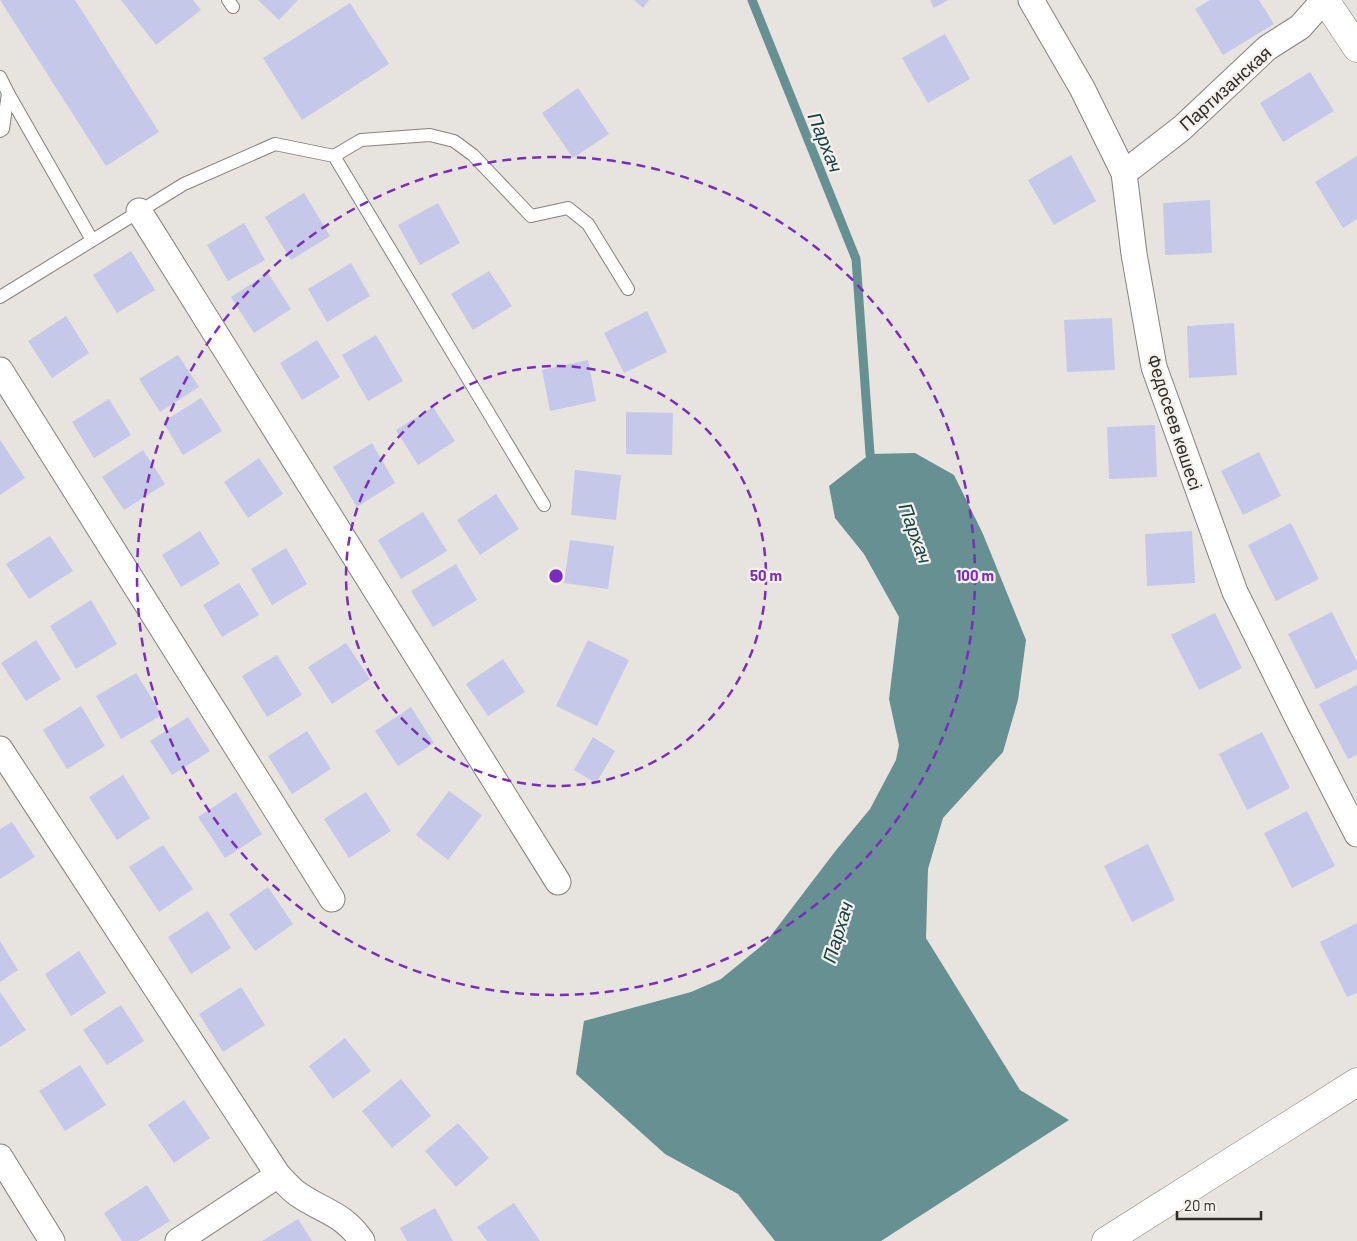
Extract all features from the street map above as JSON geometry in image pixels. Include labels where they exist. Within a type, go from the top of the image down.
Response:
[{"type":"street","name":"Федосеев көшесі","points":[[1031,0],[1082,88],[1124,173],[1134,254],[1154,368],[1235,592],[1357,834]]},
{"type":"street","name":"Партизанская","points":[[1124,173],[1182,128],[1267,48],[1300,27],[1324,0]]},
{"type":"street","points":[[1324,0],[1357,48]]},
{"type":"street","points":[[139,212],[558,882]]},
{"type":"street","points":[[0,370],[332,899]]},
{"type":"street","points":[[0,749],[278,1175],[296,1192],[333,1213],[354,1228],[362,1241]]},
{"type":"street","points":[[1106,1241],[1357,1082]]},
{"type":"street","points":[[0,1157],[52,1241]]},
{"type":"street","points":[[178,1241],[278,1175]]},
{"type":"lane","points":[[0,77],[92,240]]},
{"type":"lane","points":[[0,131],[2,129],[8,93]]},
{"type":"lane","points":[[0,297],[184,184],[275,144],[334,156],[361,140],[430,135],[454,141],[473,155],[531,216],[568,208],[588,224],[628,289]]},
{"type":"lane","points":[[334,156],[544,505]]},
{"type":"water","points":[[915,453],[954,475],[983,534],[1026,640],[1018,700],[1003,752],[943,818],[928,869],[926,938],[1020,1090],[1069,1120],[881,1241],[775,1241],[738,1194],[665,1154],[576,1074],[584,1021],[691,992],[721,979],[766,942],[870,809],[896,760],[899,745],[889,699],[899,617],[864,554],[835,518],[829,486],[870,454]]},
{"type":"building","points":[[0,0],[75,0],[159,132],[106,166]]},
{"type":"building","points":[[121,0],[193,0],[201,10],[156,45]]},
{"type":"building","points":[[258,0],[298,0],[279,20]]},
{"type":"building","points":[[634,0],[649,0],[643,8]]},
{"type":"building","points":[[930,0],[948,0],[934,8]]},
{"type":"building","points":[[1210,0],[1259,0],[1274,24],[1223,55],[1195,9]]},
{"type":"building","points":[[350,3],[389,64],[302,120],[263,58]]},
{"type":"building","points":[[945,34],[970,79],[928,103],[902,58]]},
{"type":"building","points":[[1310,72],[1334,111],[1283,142],[1260,103]]},
{"type":"building","points":[[578,88],[609,134],[573,158],[542,113]]},
{"type":"building","points":[[1071,155],[1096,201],[1054,225],[1028,180]]},
{"type":"building","points":[[1357,156],[1357,219],[1343,228],[1315,182]]},
{"type":"building","points":[[304,193],[330,236],[291,260],[265,217]]},
{"type":"building","points":[[1210,200],[1212,253],[1165,255],[1163,203]]},
{"type":"building","points":[[438,203],[460,243],[420,265],[398,225]]},
{"type":"building","points":[[244,223],[265,260],[228,281],[207,245]]},
{"type":"building","points":[[131,251],[155,290],[117,313],[93,275]]},
{"type":"building","points":[[351,263],[370,296],[327,322],[308,289]]},
{"type":"building","points":[[489,271],[512,306],[473,330],[451,294]]},
{"type":"building","points":[[268,273],[291,309],[254,333],[231,297]]},
{"type":"building","points":[[647,311],[667,352],[624,373],[604,333]]},
{"type":"building","points":[[66,316],[89,353],[52,378],[28,341]]},
{"type":"building","points":[[1112,318],[1115,370],[1067,372],[1064,320]]},
{"type":"building","points":[[1234,323],[1237,375],[1189,378],[1187,326]]},
{"type":"building","points":[[376,335],[403,381],[368,401],[342,355]]},
{"type":"building","points":[[317,340],[340,377],[302,400],[280,363]]},
{"type":"building","points":[[178,355],[199,387],[160,412],[139,379]]},
{"type":"building","points":[[588,360],[596,401],[550,411],[542,370]]},
{"type":"building","points":[[201,398],[222,431],[183,455],[163,422]]},
{"type":"building","points":[[109,399],[131,435],[94,458],[72,422]]},
{"type":"building","points":[[433,407],[455,441],[418,465],[396,430]]},
{"type":"building","points":[[626,412],[673,413],[672,455],[626,454]]},
{"type":"building","points":[[1155,425],[1157,477],[1109,479],[1107,427]]},
{"type":"building","points":[[0,440],[25,478],[0,495]]},
{"type":"building","points":[[372,443],[395,483],[357,507],[333,467]]},
{"type":"building","points":[[143,450],[165,484],[124,510],[102,477]]},
{"type":"building","points":[[1259,452],[1281,496],[1243,515],[1221,471]]},
{"type":"building","points":[[259,458],[283,494],[248,518],[224,482]]},
{"type":"building","points":[[575,470],[621,475],[616,520],[571,515]]},
{"type":"building","points":[[496,494],[519,529],[480,555],[457,520]]},
{"type":"building","points":[[423,512],[447,551],[401,579],[378,540]]},
{"type":"building","points":[[1291,523],[1319,579],[1276,601],[1248,545]]},
{"type":"building","points":[[200,531],[220,564],[181,587],[162,555]]},
{"type":"building","points":[[1192,531],[1195,583],[1147,586],[1145,534]]},
{"type":"building","points":[[50,536],[73,571],[29,599],[6,564]]},
{"type":"building","points":[[570,540],[614,546],[608,589],[564,583]]},
{"type":"building","points":[[286,548],[307,584],[272,605],[251,569]]},
{"type":"building","points":[[456,564],[477,600],[433,627],[411,591]]},
{"type":"building","points":[[239,583],[259,615],[222,637],[203,605]]},
{"type":"building","points":[[91,600],[117,644],[76,669],[50,626]]},
{"type":"building","points":[[1332,612],[1357,662],[1357,669],[1316,689],[1288,634]]},
{"type":"building","points":[[1215,613],[1242,668],[1199,690],[1171,635]]},
{"type":"building","points":[[36,640],[61,679],[26,701],[1,663]]},
{"type":"building","points":[[588,640],[629,660],[597,726],[556,706]]},
{"type":"building","points":[[346,643],[370,679],[332,704],[308,667]]},
{"type":"building","points":[[277,655],[302,695],[267,717],[242,676]]},
{"type":"building","points":[[503,659],[525,692],[488,716],[466,684]]},
{"type":"building","points":[[136,673],[162,715],[121,739],[96,696]]},
{"type":"building","points":[[1357,685],[1357,755],[1348,759],[1319,704]]},
{"type":"building","points":[[81,706],[105,746],[67,769],[43,730]]},
{"type":"building","points":[[411,707],[434,743],[398,766],[375,731]]},
{"type":"building","points":[[188,717],[210,751],[172,775],[150,741]]},
{"type":"building","points":[[307,731],[331,769],[292,794],[268,756]]},
{"type":"building","points":[[1262,732],[1290,788],[1247,810],[1219,754]]},
{"type":"building","points":[[593,737],[615,751],[596,783],[574,770]]},
{"type":"building","points":[[123,775],[150,818],[117,840],[89,797]]},
{"type":"building","points":[[449,791],[482,815],[448,860],[416,835]]},
{"type":"building","points":[[236,792],[262,834],[225,858],[198,817]]},
{"type":"building","points":[[366,792],[391,831],[349,858],[324,819]]},
{"type":"building","points":[[1307,811],[1335,866],[1292,888],[1264,833]]},
{"type":"building","points":[[12,822],[35,857],[0,879],[0,829]]},
{"type":"building","points":[[1148,844],[1175,900],[1132,922],[1104,866]]},
{"type":"building","points":[[163,845],[193,889],[159,912],[129,867]]},
{"type":"building","points":[[268,887],[293,924],[255,951],[229,914]]},
{"type":"building","points":[[208,911],[231,948],[191,974],[168,937]]},
{"type":"building","points":[[1357,923],[1357,993],[1347,997],[1320,942]]},
{"type":"building","points":[[0,941],[18,970],[0,982]]},
{"type":"building","points":[[79,951],[106,993],[71,1016],[45,974]]},
{"type":"building","points":[[241,987],[265,1025],[223,1052],[199,1014]]},
{"type":"building","points":[[0,992],[26,1030],[0,1047]]},
{"type":"building","points":[[121,1005],[144,1041],[107,1065],[83,1030]]},
{"type":"building","points":[[345,1038],[371,1071],[333,1099],[309,1066]]},
{"type":"building","points":[[80,1065],[106,1105],[65,1131],[39,1091]]},
{"type":"building","points":[[401,1079],[431,1116],[392,1148],[362,1111]]},
{"type":"building","points":[[184,1100],[210,1138],[174,1163],[148,1125]]},
{"type":"building","points":[[458,1123],[489,1158],[456,1187],[425,1151]]},
{"type":"building","points":[[147,1185],[170,1221],[138,1241],[122,1241],[104,1213]]},
{"type":"building","points":[[514,1203],[540,1241],[487,1241],[477,1227]]},
{"type":"building","points":[[435,1208],[453,1241],[407,1241],[400,1228]]},
{"type":"building","points":[[298,1219],[312,1241],[262,1241]]},
{"type":"waterway","name":"Пархач","points":[[752,0],[856,259],[870,454],[873,464]]}]
